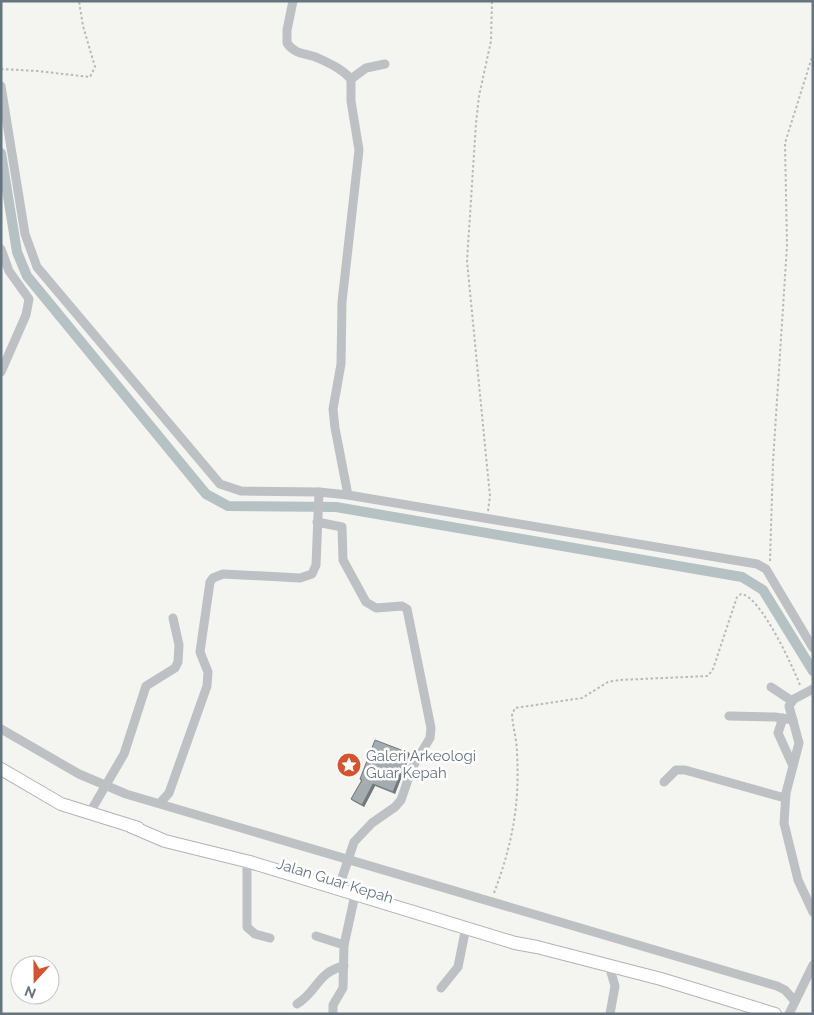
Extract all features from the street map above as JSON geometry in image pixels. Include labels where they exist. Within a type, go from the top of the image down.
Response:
[{"type":"main road","name":"Jalan Guar Kepah","points":[[1,769],[37,792],[165,841],[341,882],[355,895],[515,943],[608,965],[775,1014]]},
{"type":"main road","name":"Jalan Guar Kepah","points":[[130,826],[166,833],[341,882],[518,936],[537,947]]},
{"type":"street","points":[[292,1],[286,37],[291,49],[340,68],[352,79],[352,101],[359,150],[342,302],[341,364],[333,409],[348,495]]},
{"type":"street","points":[[352,79],[366,68],[385,64]]},
{"type":"street","points":[[1,86],[5,134],[25,234],[37,267],[214,479],[225,487],[241,492],[319,496],[348,495],[760,565],[766,569],[813,648]]},
{"type":"street","points":[[1,249],[9,271],[29,299],[26,314],[1,372]]},
{"type":"street","points":[[160,803],[169,793],[207,686],[208,672],[200,652],[211,580],[223,574],[300,578],[309,576],[316,565],[319,496]]},
{"type":"street","points":[[318,519],[342,527],[343,560],[366,602],[376,608],[402,606],[407,608],[430,723],[430,738],[412,768],[401,800],[396,807],[367,827],[354,842],[341,882]]},
{"type":"street","points":[[90,811],[104,790],[127,747],[146,686],[175,668],[178,662],[179,645],[173,618]]},
{"type":"street","points":[[771,687],[792,701]]},
{"type":"street","points":[[808,691],[792,701],[789,712],[799,742],[785,798],[784,823],[791,859],[798,880],[813,912]]},
{"type":"street","points":[[729,716],[793,720]]},
{"type":"street","points":[[783,718],[778,733],[793,766]]},
{"type":"street","points":[[1,729],[104,790],[160,803],[205,818],[777,986],[788,992],[794,1000]]},
{"type":"street","points":[[664,782],[676,770],[685,770],[785,798]]},
{"type":"street","points":[[250,862],[248,868],[248,927],[255,934],[270,938]]},
{"type":"street","points":[[333,1014],[333,1005],[343,988],[344,945],[355,895]]},
{"type":"street","points":[[441,988],[458,967],[466,928]]},
{"type":"street","points":[[316,936],[344,945]]},
{"type":"street","points":[[608,965],[615,986],[610,1014]]},
{"type":"street","points":[[789,1014],[794,1000],[813,965]]},
{"type":"street","points":[[297,1004],[307,998],[324,974],[344,966]]},
{"type":"path","points":[[1,69],[37,70],[90,78],[95,67],[83,26],[79,1]]},
{"type":"path","points":[[486,518],[490,496],[467,261],[476,123],[479,96],[491,41],[492,1]]},
{"type":"path","points":[[766,569],[771,555],[773,462],[785,287],[785,143],[813,54]]},
{"type":"path","points":[[491,902],[509,854],[515,818],[518,760],[512,715],[515,708],[582,698],[608,682],[619,680],[708,676],[713,668],[718,648],[730,621],[737,597],[741,594],[748,596],[759,608],[792,667],[808,691]]},
{"type":"building","points":[[375,740],[409,753],[393,792],[373,784],[362,805],[351,799],[362,780],[360,779]]},
{"type":"waterway","points":[[1,153],[17,252],[27,276],[206,494],[228,506],[336,507],[742,577],[763,590],[813,671]]},
{"type":"place","name":"Galeri Arkeologi Guar Kepah","points":[[349,765]]}]
